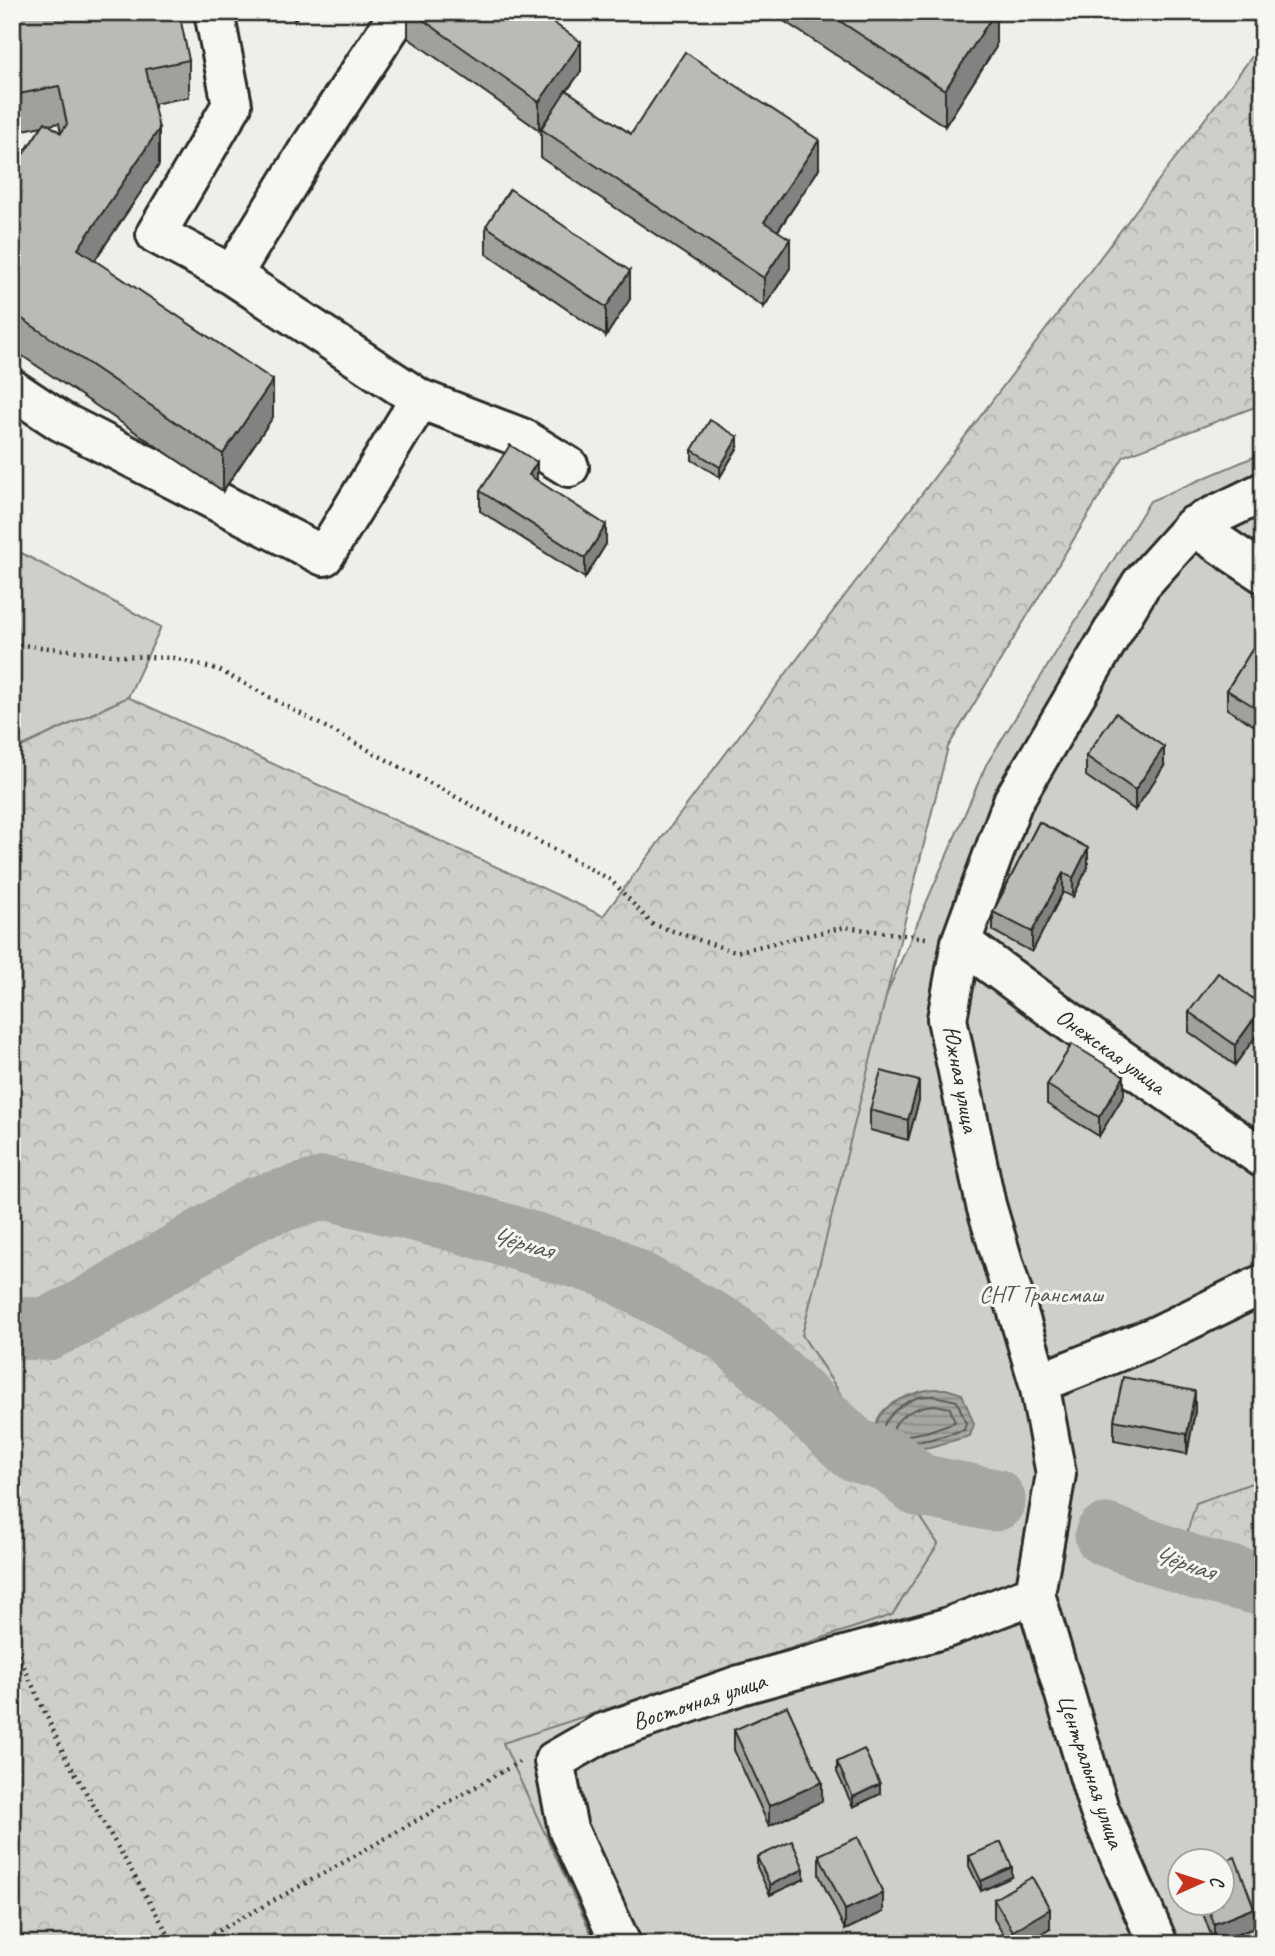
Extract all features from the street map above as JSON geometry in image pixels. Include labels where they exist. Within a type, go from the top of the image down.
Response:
[{"type":"street","points":[[214,12],[232,105],[156,234],[232,275],[420,399],[522,438],[569,467]]},
{"type":"street","points":[[232,275],[306,154],[400,12]]},
{"type":"street","points":[[12,389],[60,421],[324,556],[420,399]]},
{"type":"street","name":"Южная улица","points":[[1035,1594],[1056,1474],[1040,1383],[986,1205],[947,1019],[961,942],[1013,801],[1141,584],[1193,526],[1263,492]]},
{"type":"street","points":[[1193,526],[1263,573]]},
{"type":"street","name":"Онежская улица","points":[[961,942],[1115,1055],[1263,1158]]},
{"type":"street","points":[[1040,1383],[1154,1337],[1263,1284]]},
{"type":"street","name":"Восточная улица","points":[[554,1761],[601,1734],[740,1685],[946,1629],[1035,1594]]},
{"type":"street","name":"Центральная улица","points":[[1035,1594],[1099,1809],[1158,1944]]},
{"type":"street","points":[[554,1761],[568,1829],[621,1944]]},
{"type":"path","points":[[12,644],[122,656],[174,658],[219,670],[611,880],[653,924],[734,952],[845,927],[961,942]]},
{"type":"path","points":[[12,1641],[65,1756],[174,1944]]},
{"type":"path","points":[[194,1944],[337,1866],[501,1770],[524,1759],[554,1761]]},
{"type":"green space","points":[[1263,42],[1263,404],[1124,456],[948,747],[802,1335],[938,1544],[892,1615],[503,1743],[596,1944],[12,1944],[12,753],[128,697],[603,916]]},
{"type":"green space","name":"СНТ Трансмаш","points":[[1263,453],[1263,1944],[596,1944],[502,1743],[892,1615],[938,1544],[802,1335],[884,1000],[986,765],[1150,501]]},
{"type":"green space","points":[[12,548],[161,627],[128,697],[12,753]]},
{"type":"green space","points":[[1263,1479],[1263,1611],[1171,1586],[1196,1503]]},
{"type":"water","points":[[934,1389],[946,1389],[962,1394],[974,1424],[970,1436],[930,1447],[883,1454],[875,1445],[876,1425],[880,1415],[901,1399]]},
{"type":"building","points":[[12,12],[179,12],[189,60],[146,69],[159,129],[78,249],[273,380],[223,454],[12,312],[12,171],[45,122],[61,133],[67,124],[59,86],[19,94],[12,63]]},
{"type":"building","points":[[412,12],[538,12],[581,42],[539,102]]},
{"type":"building","points":[[826,12],[995,12],[945,90]]},
{"type":"building","points":[[685,52],[819,140],[764,222],[790,239],[764,278],[541,129],[566,90],[631,134]]},
{"type":"building","points":[[510,189],[630,271],[606,307],[486,226]]},
{"type":"building","points":[[710,420],[738,437],[720,467],[692,450]]},
{"type":"building","points":[[510,445],[537,462],[529,475],[606,525],[585,558],[480,491]]},
{"type":"building","points":[[1263,632],[1263,712],[1227,690]]},
{"type":"building","points":[[1116,713],[1164,747],[1135,790],[1086,756]]},
{"type":"building","points":[[1039,822],[1088,848],[1073,878],[1063,873],[1032,932],[993,912]]},
{"type":"building","points":[[1218,973],[1263,1006],[1235,1045],[1189,1012]]},
{"type":"building","points":[[1072,1044],[1124,1076],[1099,1117],[1047,1085]]},
{"type":"building","points":[[881,1071],[919,1081],[908,1120],[870,1110]]},
{"type":"building","points":[[1123,1377],[1195,1391],[1187,1434],[1114,1420]]},
{"type":"building","points":[[787,1706],[822,1782],[769,1806],[734,1730]]},
{"type":"building","points":[[864,1749],[880,1784],[853,1797],[837,1762]]},
{"type":"building","points":[[858,1837],[883,1893],[845,1910],[819,1855]]},
{"type":"building","points":[[792,1841],[804,1869],[770,1885],[757,1857]]},
{"type":"building","points":[[1001,1842],[1012,1867],[981,1881],[969,1856]]},
{"type":"building","points":[[1236,1860],[1254,1908],[1236,1915]]},
{"type":"building","points":[[1032,1877],[1050,1909],[1013,1931],[994,1899]]},
{"type":"building","points":[[1212,1918],[1229,1918],[1214,1924]]},
{"type":"waterway","name":"Чёрная","points":[[12,1328],[47,1329],[82,1312],[256,1208],[325,1188],[462,1222],[607,1266],[729,1332],[855,1450],[891,1461],[918,1485],[994,1500]]},
{"type":"waterway","name":"Чёрная","points":[[1106,1535],[1199,1569],[1263,1585]]}]
